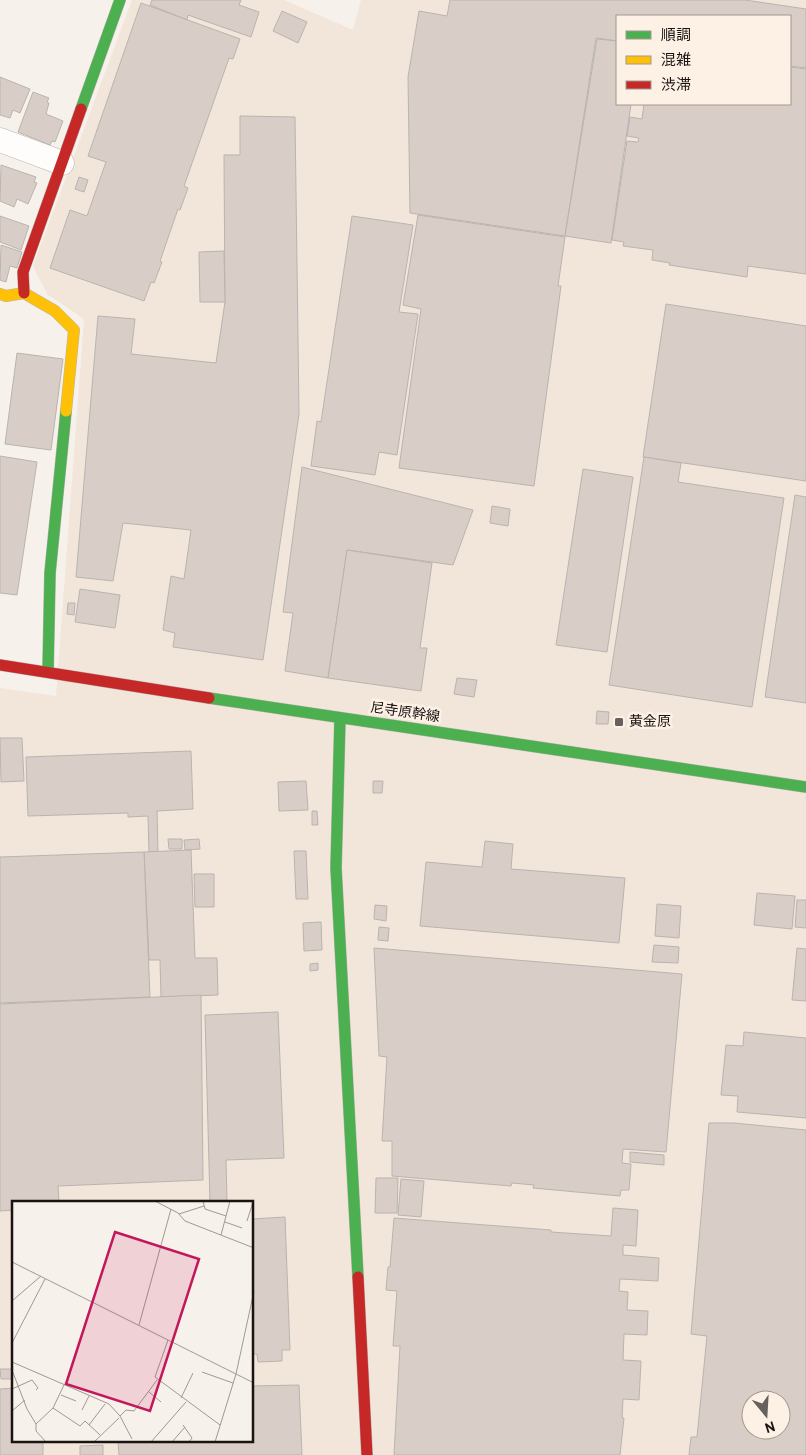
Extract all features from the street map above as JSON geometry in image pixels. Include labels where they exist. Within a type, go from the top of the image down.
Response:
[{"type":"street","points":[[24,293],[23,272],[120,0]]},
{"type":"street","points":[[0,140],[62,163]]},
{"type":"street","points":[[0,294],[6,296],[24,293],[55,311],[74,330],[50,573],[48,672]]},
{"type":"street","name":"尼寺原幹線","points":[[0,665],[340,718],[806,787]]},
{"type":"street","points":[[340,718],[336,868],[367,1455]]},
{"type":"shaded area","points":[[132,0],[284,0],[353,30],[361,0],[806,0],[806,1455],[0,1455],[0,688],[56,696],[84,319],[47,294],[33,266]]},
{"type":"building","points":[[152,0],[241,0],[239,5],[259,12],[251,37],[188,15],[187,20],[150,5]]},
{"type":"building","points":[[450,0],[745,0],[806,9],[806,68],[791,66],[791,15],[616,15],[616,41],[596,38],[565,236],[410,213],[408,77],[419,11],[447,16]]},
{"type":"building","points":[[141,3],[240,39],[233,59],[229,58],[184,186],[188,188],[180,210],[178,209],[154,283],[151,282],[144,301],[50,268],[70,210],[87,216],[106,162],[88,156]]},
{"type":"building","points":[[282,11],[307,22],[298,43],[273,31]]},
{"type":"building","points":[[597,39],[616,41],[616,105],[631,105],[611,243],[565,236]]},
{"type":"building","points":[[791,67],[806,69],[806,274],[748,266],[747,277],[669,265],[670,263],[652,260],[653,250],[623,246],[624,242],[612,240],[627,141],[638,142],[639,138],[627,136],[630,117],[642,119],[644,105],[791,105]]},
{"type":"building","points":[[0,77],[30,89],[20,113],[13,110],[10,118],[0,115]]},
{"type":"building","points":[[33,92],[49,98],[46,114],[63,121],[55,142],[52,141],[50,145],[18,132]]},
{"type":"building","points":[[240,116],[295,117],[299,414],[263,660],[173,647],[175,633],[163,630],[171,576],[184,579],[191,530],[123,523],[113,581],[76,577],[98,316],[135,319],[131,354],[216,363],[225,302],[224,155],[240,155]]},
{"type":"building","points":[[1,165],[36,177],[34,182],[37,183],[28,204],[17,199],[14,207],[0,201]]},
{"type":"building","points":[[79,177],[88,180],[84,192],[75,189]]},
{"type":"building","points":[[418,215],[565,237],[558,286],[561,286],[534,486],[399,468],[421,309],[403,305]]},
{"type":"building","points":[[0,216],[29,226],[21,250],[0,242]]},
{"type":"building","points":[[352,216],[413,225],[399,312],[418,314],[397,455],[379,452],[375,475],[311,466],[317,421],[321,422]]},
{"type":"building","points":[[1,245],[22,252],[17,268],[10,266],[6,282],[0,280]]},
{"type":"building","points":[[224,251],[225,302],[200,302],[199,252]]},
{"type":"building","points":[[666,304],[806,326],[806,481],[643,457]]},
{"type":"building","points":[[17,353],[63,359],[51,450],[5,444]]},
{"type":"building","points":[[0,456],[37,462],[17,595],[0,593]]},
{"type":"building","points":[[644,457],[681,463],[678,482],[784,498],[752,707],[609,685]]},
{"type":"building","points":[[302,467],[473,510],[453,565],[347,550],[328,678],[285,671],[293,613],[283,612]]},
{"type":"building","points":[[583,469],[633,477],[607,652],[556,645]]},
{"type":"building","points":[[795,495],[806,497],[806,703],[765,697]]},
{"type":"building","points":[[492,506],[510,509],[508,526],[490,523]]},
{"type":"building","points":[[347,550],[432,563],[420,648],[427,648],[421,691],[328,678]]},
{"type":"building","points":[[80,589],[120,595],[115,628],[75,622]]},
{"type":"building","points":[[68,603],[75,603],[74,615],[67,614]]},
{"type":"building","points":[[457,678],[477,680],[474,697],[454,694]]},
{"type":"building","points":[[597,711],[609,712],[608,724],[596,724]]},
{"type":"building","points":[[0,738],[22,738],[24,781],[1,782]]},
{"type":"building","points":[[191,751],[193,809],[157,811],[158,852],[149,852],[148,816],[128,817],[128,813],[28,816],[26,757]]},
{"type":"building","points":[[306,781],[308,810],[279,811],[278,782]]},
{"type":"building","points":[[373,781],[383,781],[382,793],[373,793]]},
{"type":"building","points":[[312,811],[317,811],[318,825],[312,825]]},
{"type":"building","points":[[168,839],[182,839],[182,849],[169,849]]},
{"type":"building","points":[[199,839],[200,849],[185,850],[184,840]]},
{"type":"building","points":[[485,841],[513,844],[511,869],[625,878],[619,943],[420,926],[426,862],[482,867]]},
{"type":"building","points":[[191,850],[195,958],[217,958],[218,995],[161,997],[160,960],[149,960],[144,852]]},
{"type":"building","points":[[294,851],[306,851],[308,899],[296,899]]},
{"type":"building","points":[[144,852],[150,997],[0,1003],[0,857]]},
{"type":"building","points":[[194,874],[214,874],[214,907],[195,907]]},
{"type":"building","points":[[757,893],[795,896],[792,929],[754,925]]},
{"type":"building","points":[[797,900],[806,900],[806,928],[795,927]]},
{"type":"building","points":[[657,904],[681,906],[679,938],[655,936]]},
{"type":"building","points":[[375,905],[387,906],[386,921],[374,919]]},
{"type":"building","points":[[321,922],[322,950],[304,951],[303,923]]},
{"type":"building","points":[[379,927],[389,928],[388,941],[378,940]]},
{"type":"building","points":[[654,945],[679,947],[678,963],[652,962]]},
{"type":"building","points":[[374,948],[682,974],[666,1152],[623,1149],[622,1163],[631,1164],[629,1190],[621,1190],[620,1196],[533,1188],[534,1185],[512,1183],[511,1186],[392,1176],[392,1141],[382,1141],[387,1057],[379,1056]]},
{"type":"building","points":[[797,948],[806,949],[806,1001],[792,1000]]},
{"type":"building","points":[[318,963],[318,970],[310,971],[310,964]]},
{"type":"building","points":[[201,995],[203,1180],[58,1186],[59,1201],[12,1201],[12,1210],[0,1211],[0,1004]]},
{"type":"building","points":[[278,1012],[284,1158],[226,1160],[227,1201],[210,1201],[205,1015]]},
{"type":"building","points":[[744,1032],[806,1038],[806,1118],[737,1112],[738,1096],[721,1095],[726,1045],[743,1046]]},
{"type":"building","points":[[709,1123],[734,1123],[806,1130],[806,1455],[689,1455],[691,1437],[697,1437],[707,1336],[691,1334]]},
{"type":"building","points":[[630,1152],[664,1155],[664,1165],[630,1162]]},
{"type":"building","points":[[376,1178],[398,1178],[397,1213],[375,1213]]},
{"type":"building","points":[[401,1179],[424,1181],[421,1217],[398,1215]]},
{"type":"building","points":[[613,1208],[638,1210],[636,1246],[623,1245],[623,1255],[659,1258],[658,1281],[620,1279],[619,1291],[628,1292],[627,1310],[648,1311],[647,1335],[624,1334],[623,1360],[641,1361],[639,1400],[623,1399],[622,1418],[624,1418],[620,1455],[394,1455],[400,1346],[393,1346],[397,1291],[386,1290],[394,1218],[611,1236]]},
{"type":"building","points":[[285,1217],[290,1350],[282,1350],[282,1361],[258,1362],[257,1354],[254,1354],[254,1219]]},
{"type":"building","points":[[0,1369],[12,1369],[12,1379],[1,1379]]},
{"type":"building","points":[[299,1385],[302,1455],[119,1455],[118,1442],[254,1442],[254,1386]]},
{"type":"building","points":[[12,1388],[12,1442],[43,1442],[43,1455],[0,1455],[0,1389]]},
{"type":"building","points":[[103,1445],[103,1455],[80,1455],[80,1446]]},
{"type":"traffic: fast","points":[[81,109],[120,0]]},
{"type":"traffic: fast","points":[[48,672],[50,573],[66,411]]},
{"type":"traffic: fast","points":[[209,698],[806,787]]},
{"type":"traffic: fast","points":[[340,718],[336,868],[358,1277]]},
{"type":"traffic: slow","points":[[0,294],[6,296],[24,293],[55,311],[74,330],[66,411]]},
{"type":"traffic: jam","points":[[24,293],[23,272],[81,109]]},
{"type":"traffic: jam","points":[[0,665],[209,698]]},
{"type":"traffic: jam","points":[[358,1277],[367,1455]]},
{"type":"place","name":"黄金原","points":[[619,722]]}]
